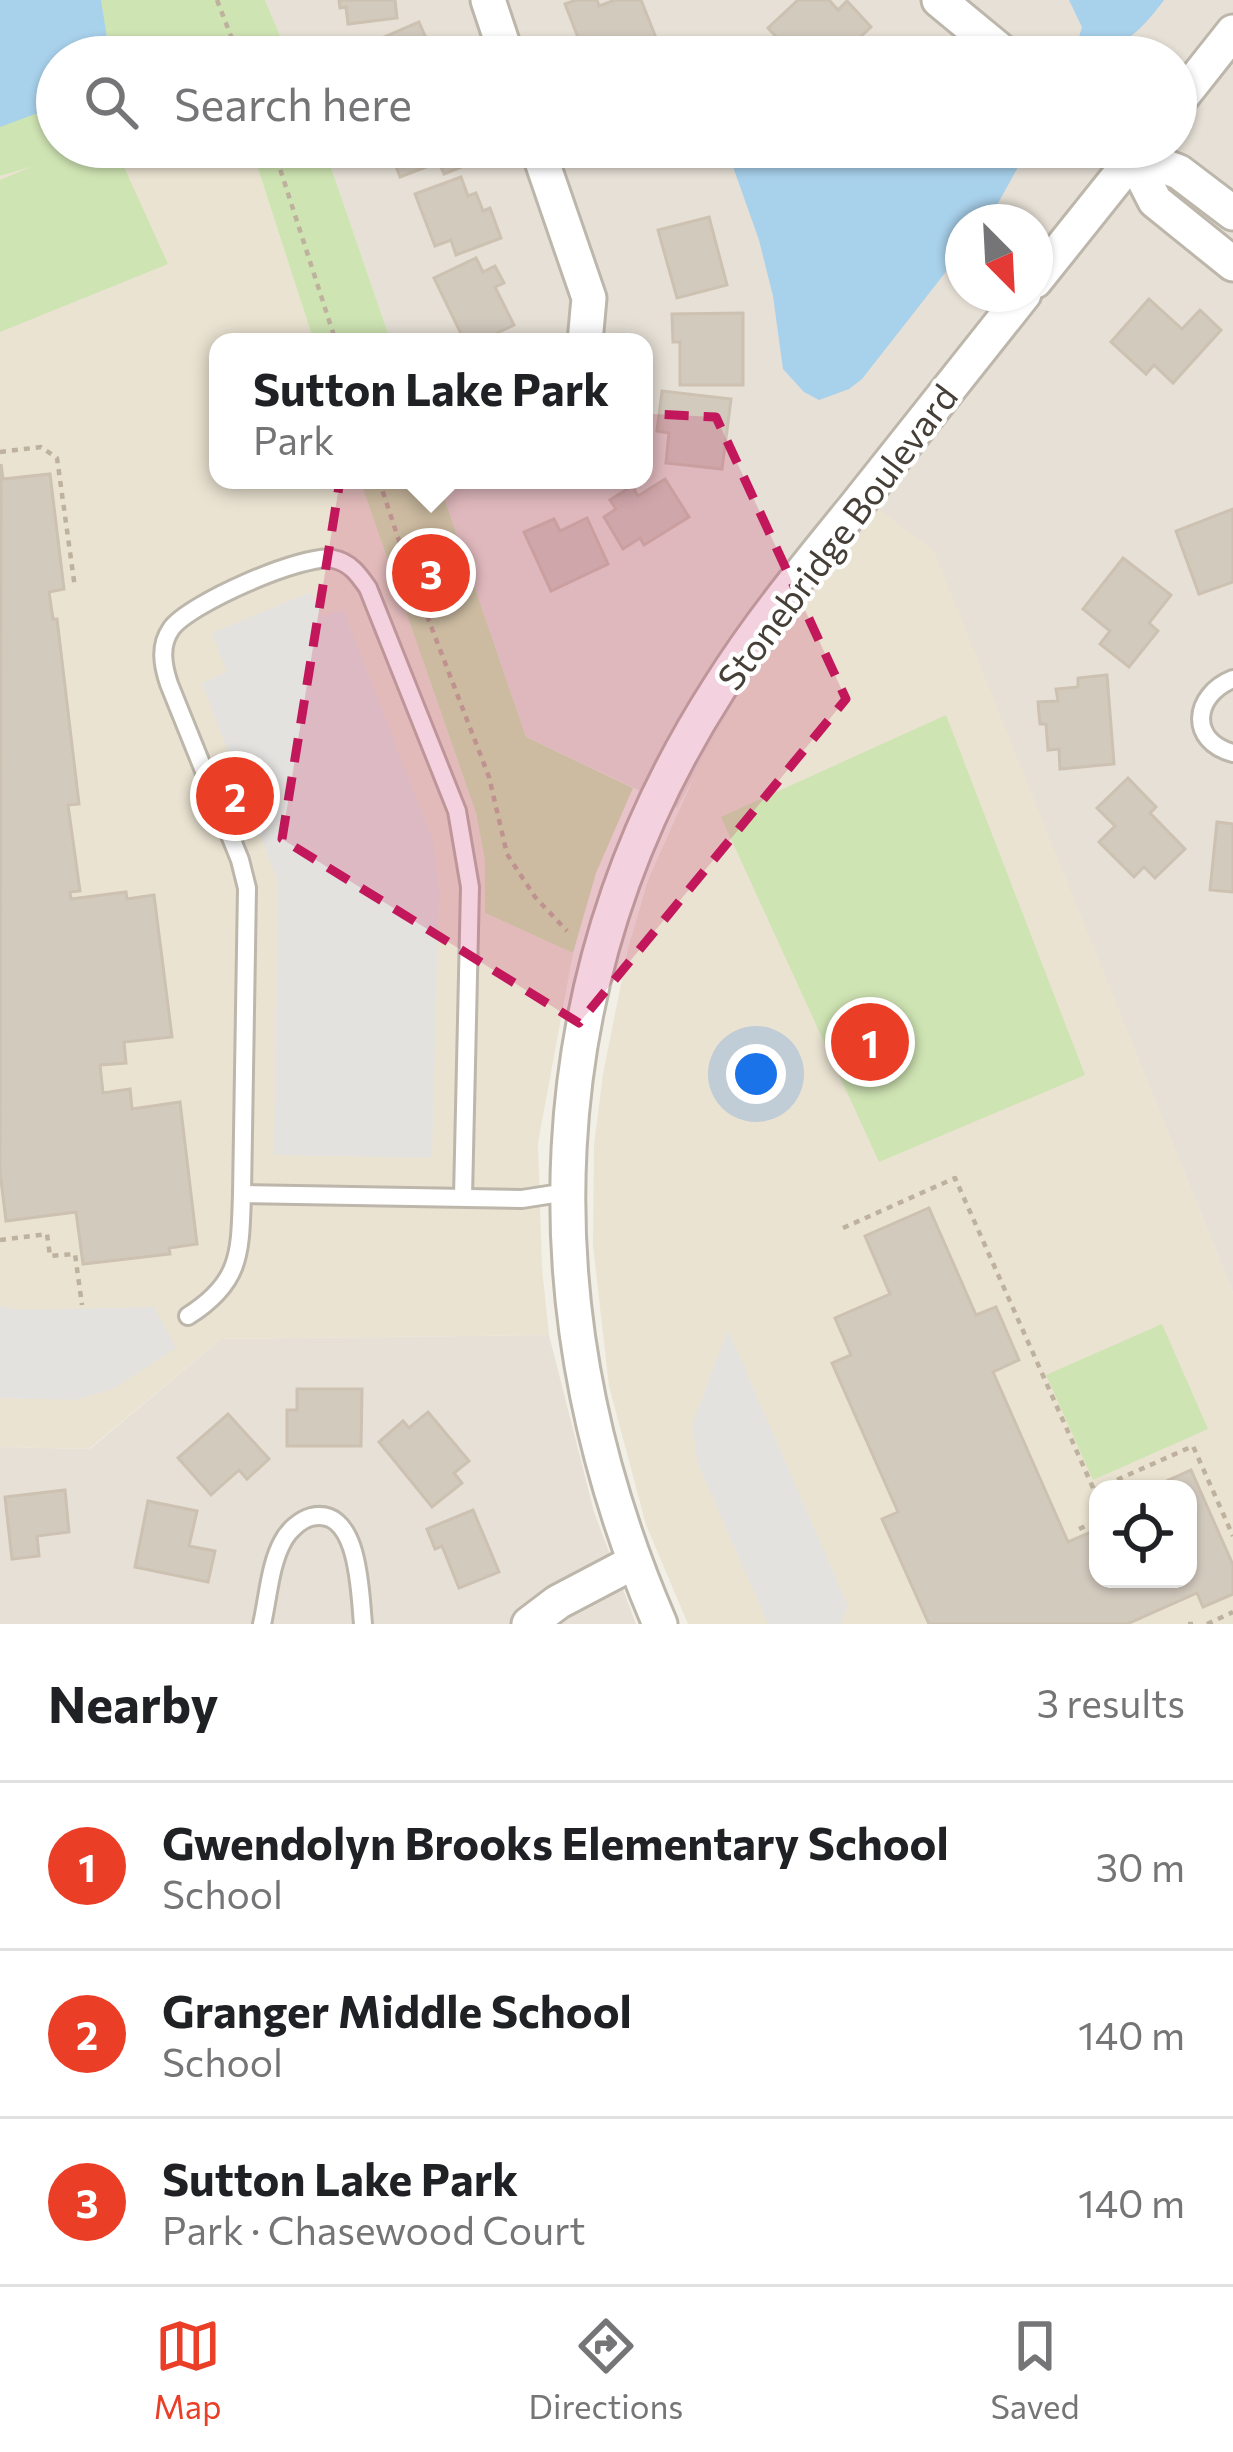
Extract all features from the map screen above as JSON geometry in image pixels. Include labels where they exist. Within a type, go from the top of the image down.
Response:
[{"type":"street","points":[[488,0],[500,36]]},
{"type":"street","points":[[939,0],[983,36]]},
{"type":"street","points":[[1197,77],[1233,32]]},
{"type":"street","points":[[544,168],[589,298],[586,333]]},
{"type":"street","points":[[1053,256],[1119,168]]},
{"type":"street","points":[[1140,168],[1155,201],[1233,264]]},
{"type":"street","points":[[1170,168],[1233,213]]},
{"type":"street","name":"Stonebridge Boulevard","points":[[655,1622],[602,1466],[586,1395],[571,1283],[568,1192],[576,1098],[573,1071],[588,992],[633,854],[669,776],[717,691],[752,637],[1010,312]]},
{"type":"street","points":[[529,1624],[558,1602],[634,1562]]},
{"type":"lane","points":[[188,1316],[222,1288],[241,1254],[248,888],[169,684],[162,653],[171,629],[200,606],[316,557],[343,562],[368,588],[465,838],[470,887],[463,1196]]},
{"type":"lane","points":[[1233,679],[1210,692],[1201,706],[1201,725],[1212,742],[1233,753]]},
{"type":"lane","points":[[242,1194],[522,1198],[568,1192]]},
{"type":"lane","points":[[262,1624],[286,1534],[312,1517],[325,1517],[348,1536],[358,1569],[363,1624]]},
{"type":"path","points":[[217,0],[231,36]]},
{"type":"path","points":[[279,168],[333,333]]},
{"type":"path","points":[[0,452],[41,447],[57,458],[75,587]]},
{"type":"path","points":[[382,489],[490,777],[507,854],[567,931]]},
{"type":"path","points":[[843,1228],[955,1178],[1090,1480]]},
{"type":"path","points":[[0,1240],[47,1234],[50,1256],[75,1253],[82,1305]]},
{"type":"path","points":[[1116,1480],[1193,1446],[1233,1536]]},
{"type":"path","points":[[1078,1528],[1089,1524]]},
{"type":"path","points":[[1208,1624],[1233,1612]]},
{"type":"highlighted area","points":[[353,400],[716,417],[846,699],[579,1023],[282,839]]},
{"type":"shaded area","points":[[265,0],[1233,0],[1233,1293],[932,549],[739,694],[677,808],[526,737],[441,489],[653,489],[653,333],[388,333],[331,168],[1197,168],[1197,36],[280,36]]},
{"type":"shaded area","points":[[36,164],[36,168],[258,168],[311,333],[209,333],[209,489],[363,489],[476,813],[485,861],[485,913],[573,953],[538,1143],[549,1335],[221,1339],[89,1449],[0,1447],[0,176]]},
{"type":"shaded area","points":[[879,510],[933,549],[1233,1293],[1233,1624],[688,1624],[646,1525],[609,1386],[593,1246],[594,1145],[628,949],[648,880],[703,757],[739,694]]},
{"type":"shaded area","points":[[311,592],[322,617],[343,609],[433,841],[439,891],[432,1158],[274,1155],[278,882],[202,683],[227,672],[212,633]]},
{"type":"shaded area","points":[[0,1306],[19,1310],[154,1307],[176,1348],[113,1389],[75,1400],[0,1398]]},
{"type":"shaded area","points":[[728,1330],[848,1606],[840,1624],[768,1624],[698,1464],[692,1425]]},
{"type":"shaded area","points":[[549,1335],[594,1512],[636,1624],[0,1624],[0,1447],[90,1449],[221,1339]]},
{"type":"green space","points":[[0,0],[265,0],[280,36],[36,36],[36,168],[125,168],[168,264],[0,332],[0,180],[33,166],[0,176]]},
{"type":"green space","points":[[258,168],[331,168],[388,333],[311,333]]},
{"type":"green space","points":[[363,489],[441,489],[526,737],[633,788],[596,873],[573,953],[485,913],[485,861],[476,813]]},
{"type":"green space","points":[[946,715],[1085,1075],[879,1162],[721,817]]},
{"type":"green space","points":[[1162,1324],[1208,1429],[1093,1480],[1046,1375]]},
{"type":"water","points":[[0,0],[101,0],[107,36],[36,36],[36,114],[0,127]]},
{"type":"water","points":[[1069,0],[1164,0],[1130,36],[1079,36],[1082,27]]},
{"type":"water","points":[[733,168],[1017,168],[998,204],[945,204],[945,273],[862,379],[849,389],[819,400],[804,392],[783,369],[773,296]]},
{"type":"building","points":[[339,0],[395,0],[397,18],[348,24],[346,7],[340,8]]},
{"type":"building","points":[[597,0],[599,6],[615,0],[641,0],[655,36],[577,36],[565,4]]},
{"type":"building","points":[[798,0],[829,0],[838,10],[847,1],[871,27],[861,36],[776,36],[768,28]]},
{"type":"building","points":[[419,22],[425,36],[387,36]]},
{"type":"building","points":[[397,168],[423,168],[400,177]]},
{"type":"building","points":[[461,177],[468,196],[476,193],[483,211],[490,208],[501,238],[456,255],[451,240],[435,246],[415,194]]},
{"type":"building","points":[[709,217],[727,285],[677,298],[658,230]]},
{"type":"building","points":[[476,258],[483,272],[495,266],[504,283],[495,287],[514,325],[497,333],[461,333],[434,278]]},
{"type":"building","points":[[1149,299],[1182,329],[1200,310],[1221,330],[1173,383],[1154,365],[1146,374],[1111,342]]},
{"type":"building","points":[[743,313],[743,385],[680,385],[680,342],[673,342],[672,314]]},
{"type":"building","points":[[662,391],[731,399],[722,469],[666,463],[669,433],[657,431]]},
{"type":"building","points":[[1,464],[3,479],[50,474],[64,589],[49,592],[53,619],[57,619],[79,804],[68,805],[80,891],[70,892],[71,899],[126,892],[127,899],[154,895],[172,1037],[124,1042],[126,1063],[100,1065],[103,1093],[130,1089],[132,1109],[180,1102],[197,1244],[169,1248],[170,1254],[83,1264],[76,1212],[6,1221],[0,1172]]},
{"type":"building","points":[[665,479],[689,517],[644,545],[640,538],[623,549],[604,517],[616,509],[610,500],[627,489],[638,496]]},
{"type":"building","points":[[1233,509],[1233,582],[1199,594],[1176,531]]},
{"type":"building","points":[[587,518],[608,564],[551,591],[524,532],[554,519],[560,531]]},
{"type":"building","points":[[1123,558],[1171,595],[1149,623],[1158,631],[1129,667],[1100,644],[1110,631],[1083,609]]},
{"type":"building","points":[[1107,675],[1114,764],[1060,769],[1059,749],[1048,750],[1038,702],[1058,701],[1056,689],[1078,687],[1078,678]]},
{"type":"building","points":[[1128,778],[1156,807],[1150,813],[1185,849],[1155,878],[1144,867],[1134,877],[1099,842],[1115,826],[1097,808]]},
{"type":"building","points":[[1217,822],[1233,824],[1233,892],[1210,890]]},
{"type":"building","points":[[929,1208],[976,1315],[996,1307],[1019,1360],[993,1372],[1068,1542],[1089,1533],[1089,1588],[1197,1588],[1197,1484],[1233,1565],[1233,1594],[1203,1607],[1197,1593],[1127,1624],[929,1624],[882,1519],[898,1512],[832,1363],[851,1355],[835,1318],[890,1294],[865,1236]]},
{"type":"building","points":[[297,1389],[362,1389],[361,1446],[287,1446],[287,1410],[297,1410]]},
{"type":"building","points":[[428,1412],[469,1461],[454,1473],[462,1483],[432,1507],[379,1442],[403,1421],[409,1428]]},
{"type":"building","points":[[228,1414],[269,1459],[247,1479],[239,1470],[211,1495],[178,1458]]},
{"type":"building","points":[[1191,1470],[1195,1480],[1169,1480]]},
{"type":"building","points":[[65,1490],[69,1532],[37,1536],[39,1556],[12,1559],[5,1497]]},
{"type":"building","points":[[148,1501],[197,1511],[189,1546],[215,1551],[208,1582],[135,1567]]},
{"type":"building","points":[[473,1510],[499,1572],[459,1588],[442,1546],[435,1549],[427,1529]]},
{"type":"place","name":"Sutton Lake Park","points":[[431,573]]},
{"type":"place","name":"Granger Middle School","points":[[235,796]]},
{"type":"place","name":"Gwendolyn Brooks Elementary School","points":[[870,1042]]}]
